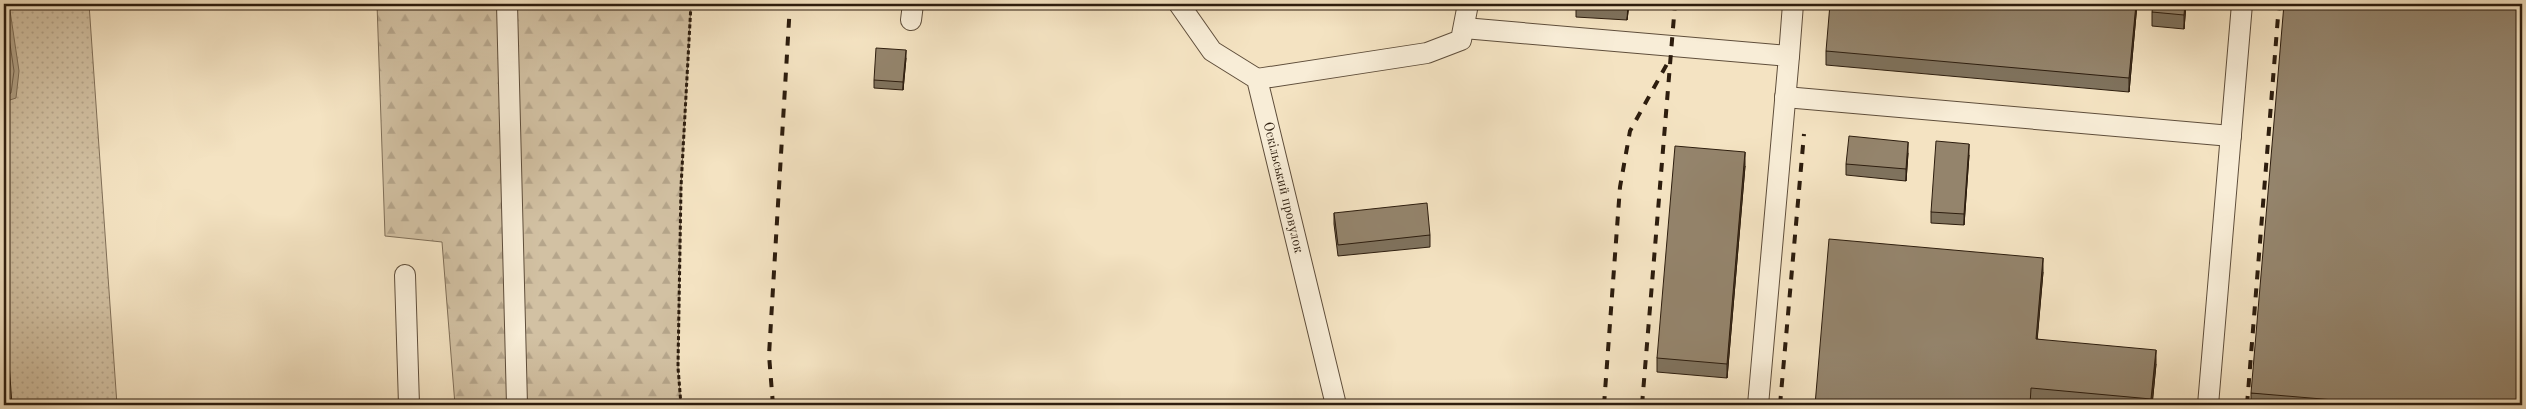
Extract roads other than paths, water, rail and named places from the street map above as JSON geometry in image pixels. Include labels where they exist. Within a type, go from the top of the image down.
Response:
[{"type":"street","points":[[509,4],[517,405]]},
{"type":"street","points":[[1179,4],[1212,51],[1257,79],[1427,54],[1461,40],[1468,4]]},
{"type":"street","points":[[1758,405],[1793,4]]},
{"type":"street","points":[[2208,405],[2242,4]]},
{"type":"street","points":[[1464,28],[1789,56]]},
{"type":"street","name":"Оскільський провулок","points":[[1257,79],[1336,405]]},
{"type":"street","points":[[1785,96],[2231,136]]},
{"type":"street","points":[[405,275],[410,405]]},
{"type":"water","points":[[4,4],[9,4],[19,71],[16,98],[4,102]]},
{"type":"railway","points":[[773,405],[769,355],[790,4]]},
{"type":"railway","points":[[1642,405],[1675,4]]},
{"type":"railway","points":[[2247,405],[2279,4]]},
{"type":"railway","points":[[1604,405],[1620,187],[1630,131],[1667,64]]},
{"type":"railway","points":[[1780,405],[1804,134]]}]
